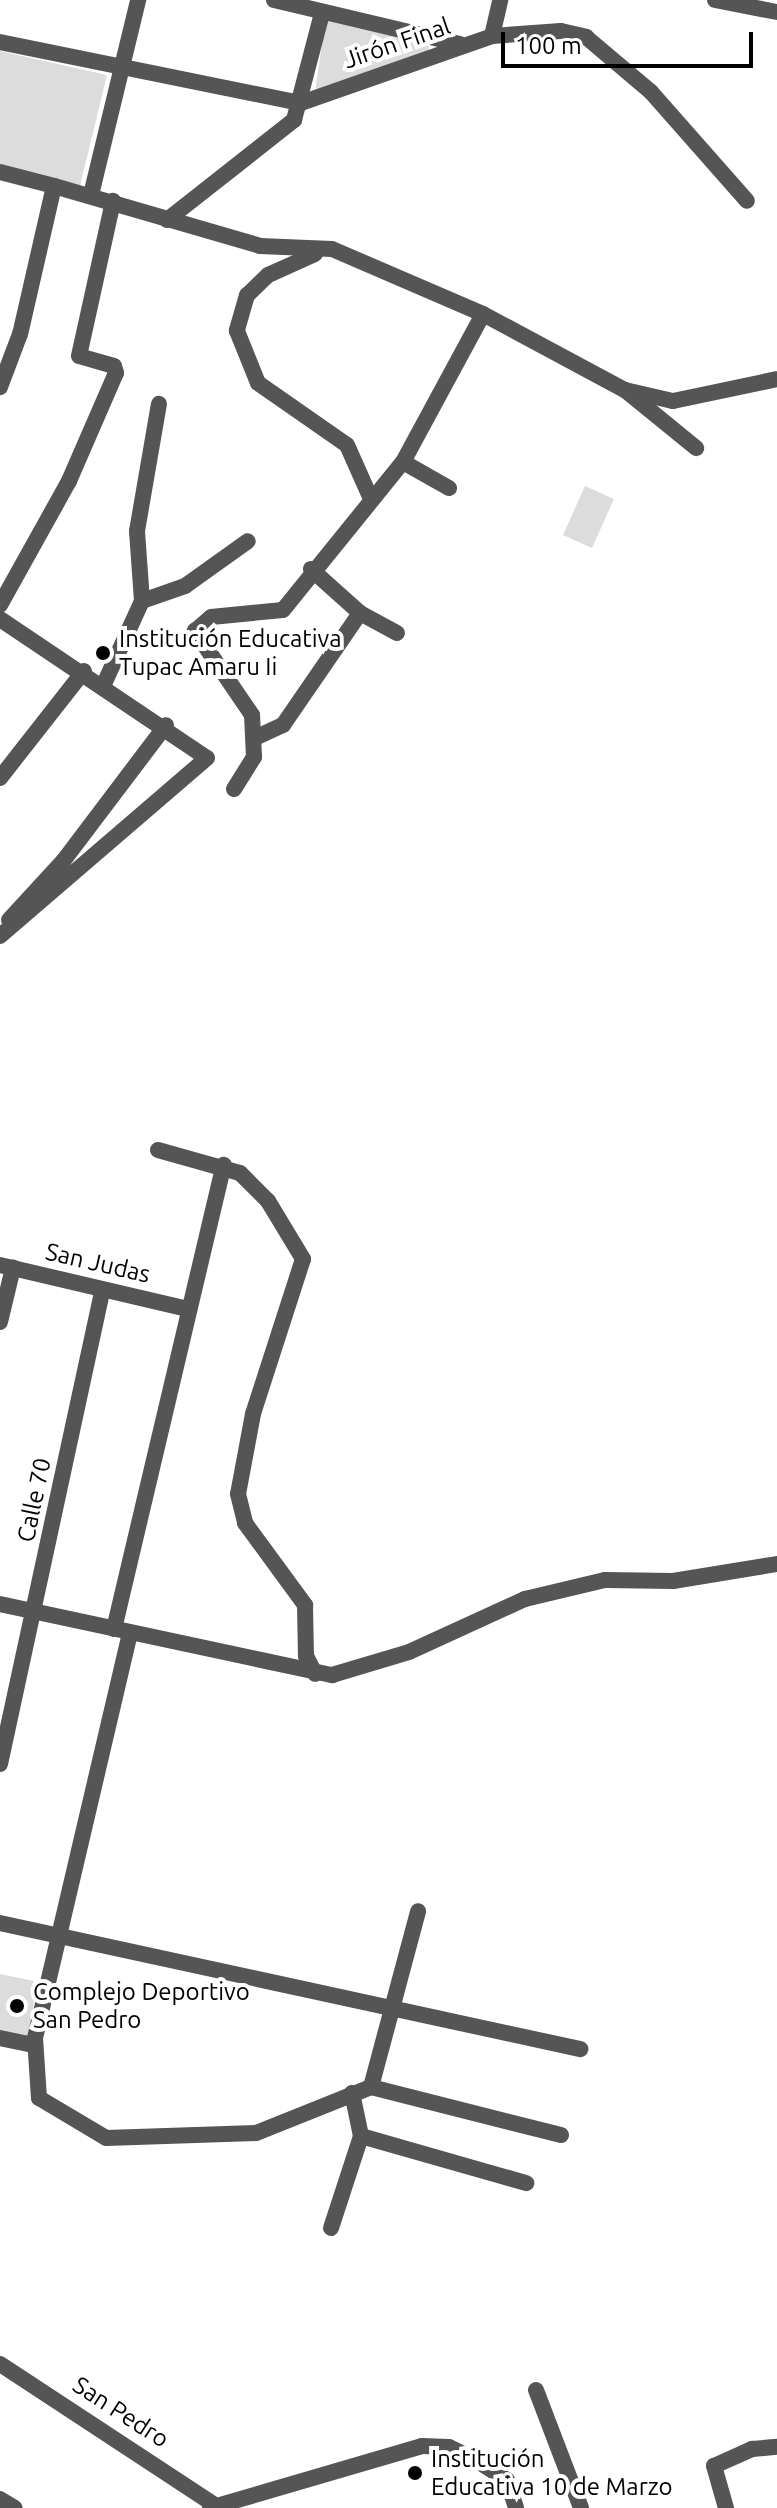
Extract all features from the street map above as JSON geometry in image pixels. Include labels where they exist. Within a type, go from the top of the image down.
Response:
[{"type":"street","points":[[91,195],[138,0]]},
{"type":"street","points":[[274,0],[461,45]]},
{"type":"street","points":[[492,36],[500,0]]},
{"type":"street","points":[[715,0],[777,12]]},
{"type":"street","points":[[167,220],[271,141],[301,103],[322,13]]},
{"type":"street","name":"Jirón Final","points":[[301,103],[492,36],[534,29],[586,37],[651,92],[747,201]]},
{"type":"street","points":[[0,42],[121,70],[301,103]]},
{"type":"street","points":[[0,172],[113,201],[260,246],[332,249],[483,314],[625,390],[696,448]]},
{"type":"street","points":[[0,387],[54,186]]},
{"type":"street","points":[[0,605],[69,481],[116,370],[79,356],[113,201]]},
{"type":"street","points":[[332,249],[268,275],[247,295],[237,331],[258,383],[347,445],[371,499]]},
{"type":"street","points":[[234,789],[254,757],[257,737],[252,715],[195,631],[211,617],[283,610],[311,569],[403,462],[483,314]]},
{"type":"street","points":[[625,390],[673,401],[777,379]]},
{"type":"street","points":[[104,684],[142,601],[137,531],[159,404]]},
{"type":"street","points":[[403,462],[449,488]]},
{"type":"street","points":[[142,601],[192,581],[248,541]]},
{"type":"street","points":[[311,569],[360,613],[397,633]]},
{"type":"street","points":[[257,737],[283,725],[360,613]]},
{"type":"street","points":[[0,619],[166,725],[207,758],[0,936]]},
{"type":"street","points":[[0,778],[84,671]]},
{"type":"street","points":[[0,929],[64,860],[166,725]]},
{"type":"street","points":[[158,1150],[224,1165],[268,1201],[303,1259],[253,1414],[238,1494],[245,1523],[305,1605],[306,1656],[315,1674]]},
{"type":"street","points":[[224,1165],[184,1308],[63,1937],[34,2045],[39,2098],[106,2138],[256,2133],[371,2087],[561,2135]]},
{"type":"street","points":[[0,1322],[6,1266]]},
{"type":"street","name":"San Judas","points":[[6,1266],[184,1308]]},
{"type":"street","name":"Calle 70","points":[[0,1764],[36,1612],[102,1291]]},
{"type":"street","points":[[0,1604],[315,1674],[409,1652],[525,1599],[605,1580],[673,1581],[777,1564]]},
{"type":"street","points":[[371,2087],[389,2008],[418,1911]]},
{"type":"street","points":[[0,1923],[580,2049]]},
{"type":"street","points":[[0,2038],[34,2045]]},
{"type":"street","points":[[331,2228],[361,2136],[352,2093]]},
{"type":"street","points":[[361,2136],[526,2183]]},
{"type":"street","name":"San Pedro","points":[[0,2364],[212,2506]]},
{"type":"street","points":[[536,2390],[581,2508]]},
{"type":"street","points":[[212,2506],[422,2446],[449,2447],[507,2480],[516,2508]]},
{"type":"street","points":[[726,2508],[714,2466],[752,2449],[777,2447]]},
{"type":"street","points":[[0,2499],[15,2508]]},
{"type":"shaded area","points":[[326,16],[427,40],[430,54],[315,92]]},
{"type":"shaded area","points":[[0,51],[107,75],[80,186],[0,167]]},
{"type":"shaded area","points":[[585,486],[614,499],[592,548],[563,535]]},
{"type":"shaded area","name":"Complejo Deportivo San Pedro","points":[[0,1974],[34,1981],[33,2038],[0,2031]]},
{"type":"place","name":"Institución Educativa Tupac Amaru Ii","points":[[103,653]]},
{"type":"place","name":"Complejo Deportivo San Pedro","points":[[17,2006]]},
{"type":"place","name":"Institución Educativa 10 de Marzo","points":[[415,2473]]}]
